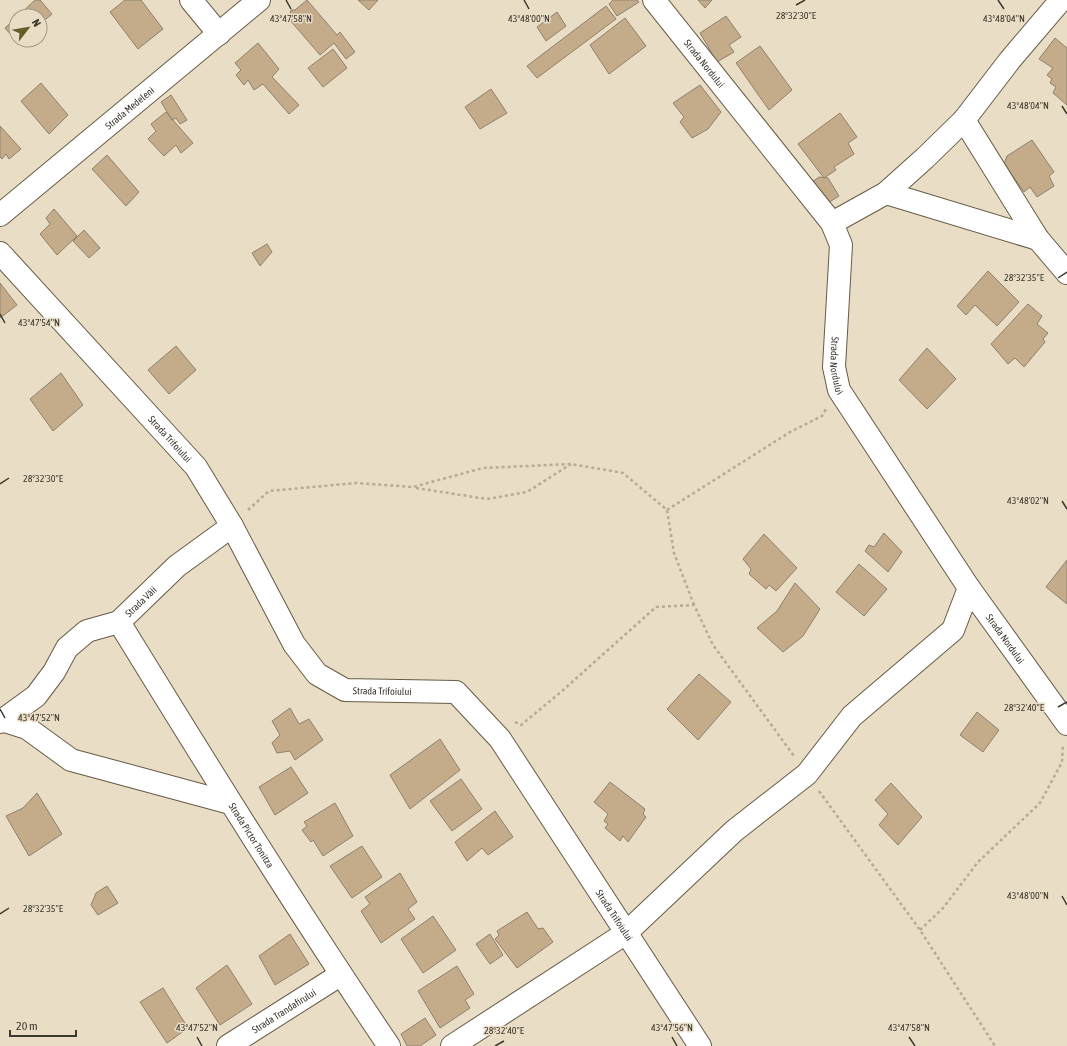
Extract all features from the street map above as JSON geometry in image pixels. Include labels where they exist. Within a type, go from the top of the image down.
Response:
[{"type":"street","points":[[191,0],[219,34]]},
{"type":"street","name":"Strada Medeleni","points":[[0,215],[259,0]]},
{"type":"street","name":"Strada Nordului","points":[[654,0],[832,223],[840,244],[834,367],[839,390],[969,588],[1066,723]]},
{"type":"street","points":[[832,223],[886,193],[964,120],[1010,60],[1061,0]]},
{"type":"street","points":[[964,120],[1038,239],[1067,273]]},
{"type":"street","points":[[886,193],[1038,239]]},
{"type":"street","name":"Strada Trifoiului","points":[[0,253],[196,467],[232,526],[294,644],[317,674],[345,690],[456,692],[500,739],[700,1046]]},
{"type":"street","name":"Strada Văii","points":[[1,721],[36,696],[54,672],[67,648],[88,631],[119,622],[176,566],[232,526]]},
{"type":"street","points":[[452,1046],[626,933],[734,831],[807,774],[852,716],[953,630],[969,588]]},
{"type":"street","name":"Strada Pictor Tonitza","points":[[119,622],[230,803],[340,975],[389,1046]]},
{"type":"street","points":[[1,721],[27,728],[70,760],[230,803]]},
{"type":"street","name":"Strada Trandafirului","points":[[228,1046],[340,975]]},
{"type":"path","points":[[667,510],[790,432],[822,416],[839,390]]},
{"type":"path","points":[[232,526],[268,491],[356,483],[413,487],[487,500],[527,492],[571,464]]},
{"type":"path","points":[[413,487],[483,468],[571,464],[623,473],[667,510],[674,553],[694,605],[713,645],[920,930],[995,1046]]},
{"type":"path","points":[[508,718],[521,725],[561,692],[656,607],[694,605]]},
{"type":"path","points":[[920,930],[943,908],[978,862],[1040,803],[1062,762],[1066,723]]},
{"type":"building","points":[[35,0],[40,0],[47,8],[26,8]]},
{"type":"building","points":[[125,0],[141,0],[163,29],[138,49],[110,12]]},
{"type":"building","points":[[307,0],[337,35],[340,32],[355,52],[346,59],[334,43],[320,55],[289,19],[291,10],[295,10]]},
{"type":"building","points":[[358,0],[378,0],[369,10]]},
{"type":"building","points":[[613,0],[637,0],[639,2],[617,16],[609,4]]},
{"type":"building","points":[[698,0],[712,0],[705,8]]},
{"type":"building","points":[[606,6],[616,19],[537,78],[527,66]]},
{"type":"building","points":[[48,9],[52,14],[48,17]]},
{"type":"building","points":[[557,12],[566,26],[546,41],[537,27]]},
{"type":"building","points":[[726,16],[741,37],[729,45],[734,52],[717,62],[700,33]]},
{"type":"building","points":[[625,18],[646,46],[609,74],[590,45]]},
{"type":"building","points":[[1055,38],[1067,48],[1067,105],[1053,93],[1056,87],[1050,83],[1052,79],[1047,75],[1053,68],[1039,59]]},
{"type":"building","points":[[258,43],[279,69],[272,77],[299,105],[289,114],[263,84],[254,90],[248,80],[244,85],[236,75],[241,70],[235,63]]},
{"type":"building","points":[[760,46],[792,90],[769,110],[736,63]]},
{"type":"building","points":[[333,49],[347,68],[323,87],[308,68]]},
{"type":"building","points":[[41,83],[68,115],[49,134],[21,101]]},
{"type":"building","points":[[700,85],[721,112],[708,129],[692,138],[680,122],[684,117],[673,103]]},
{"type":"building","points":[[491,89],[507,113],[480,129],[465,107]]},
{"type":"building","points":[[171,95],[187,120],[180,124],[176,118],[172,120],[161,102]]},
{"type":"building","points":[[166,112],[193,143],[181,153],[176,145],[164,156],[148,139],[156,131],[151,124]]},
{"type":"building","points":[[840,113],[857,137],[848,143],[854,154],[834,167],[836,170],[824,178],[798,144]]},
{"type":"building","points":[[0,126],[21,149],[9,159],[6,154],[2,159],[0,157]]},
{"type":"building","points":[[1032,140],[1054,172],[1049,176],[1054,186],[1037,197],[1030,187],[1024,192],[1004,164],[1007,156]]},
{"type":"building","points":[[107,155],[139,192],[126,206],[92,169]]},
{"type":"building","points":[[819,177],[828,178],[839,196],[823,206],[808,185]]},
{"type":"building","points":[[54,209],[77,236],[57,255],[40,234],[50,224],[46,218]]},
{"type":"building","points":[[84,230],[100,248],[89,258],[73,241]]},
{"type":"building","points":[[267,244],[272,252],[260,266],[252,253]]},
{"type":"building","points":[[988,271],[1019,302],[997,326],[975,305],[966,315],[957,306]]},
{"type":"building","points":[[0,283],[17,305],[0,318]]},
{"type":"building","points":[[1028,304],[1042,316],[1037,324],[1048,333],[1043,339],[1045,342],[1024,367],[1015,358],[1008,364],[991,344]]},
{"type":"building","points":[[176,346],[196,370],[169,394],[148,370]]},
{"type":"building","points":[[927,348],[956,379],[927,409],[899,380]]},
{"type":"building","points":[[61,373],[83,405],[53,431],[30,399]]},
{"type":"building","points":[[884,533],[902,552],[888,572],[865,551],[869,545],[874,547]]},
{"type":"building","points":[[764,534],[797,568],[776,591],[769,585],[766,589],[749,574],[751,569],[743,559]]},
{"type":"building","points":[[1067,560],[1067,604],[1046,587]]},
{"type":"building","points":[[859,564],[887,589],[864,616],[836,592]]},
{"type":"building","points":[[795,583],[820,609],[803,636],[783,652],[757,628],[777,611]]},
{"type":"building","points":[[699,674],[731,702],[698,740],[667,709]]},
{"type":"building","points":[[290,708],[299,724],[309,719],[323,740],[295,760],[290,751],[277,753],[272,743],[280,735],[272,721]]},
{"type":"building","points":[[977,712],[999,730],[983,752],[960,735]]},
{"type":"building","points":[[440,739],[460,770],[410,809],[390,775]]},
{"type":"building","points":[[291,767],[308,793],[275,815],[259,787]]},
{"type":"building","points":[[461,779],[482,809],[452,831],[430,801]]},
{"type":"building","points":[[610,782],[645,809],[643,814],[646,817],[628,842],[623,836],[620,841],[605,828],[608,824],[604,821],[608,814],[594,802]]},
{"type":"building","points":[[891,783],[922,817],[898,845],[879,825],[888,814],[875,800]]},
{"type":"building","points":[[37,793],[62,834],[29,856],[6,816],[23,808]]},
{"type":"building","points":[[335,803],[353,836],[323,856],[313,840],[311,842],[302,830],[307,826],[304,822]]},
{"type":"building","points":[[495,811],[513,837],[488,855],[482,848],[467,861],[455,842]]},
{"type":"building","points":[[362,846],[382,877],[352,898],[330,866]]},
{"type":"building","points":[[400,873],[417,902],[408,909],[415,919],[381,943],[361,911],[370,904],[365,897]]},
{"type":"building","points":[[107,886],[118,903],[98,915],[91,905],[96,893]]},
{"type":"building","points":[[527,912],[538,929],[543,928],[553,942],[517,968],[495,939],[499,935],[497,931]]},
{"type":"building","points":[[433,916],[456,950],[423,973],[401,939]]},
{"type":"building","points":[[290,934],[309,964],[275,985],[259,956]]},
{"type":"building","points":[[490,934],[503,955],[490,964],[476,944]]},
{"type":"building","points":[[227,965],[252,1004],[220,1025],[196,988]]},
{"type":"building","points":[[457,966],[474,994],[465,1000],[470,1008],[440,1028],[418,991]]},
{"type":"building","points":[[163,988],[188,1028],[167,1043],[140,1002]]},
{"type":"building","points":[[425,1018],[436,1035],[420,1046],[407,1046],[401,1034]]}]
